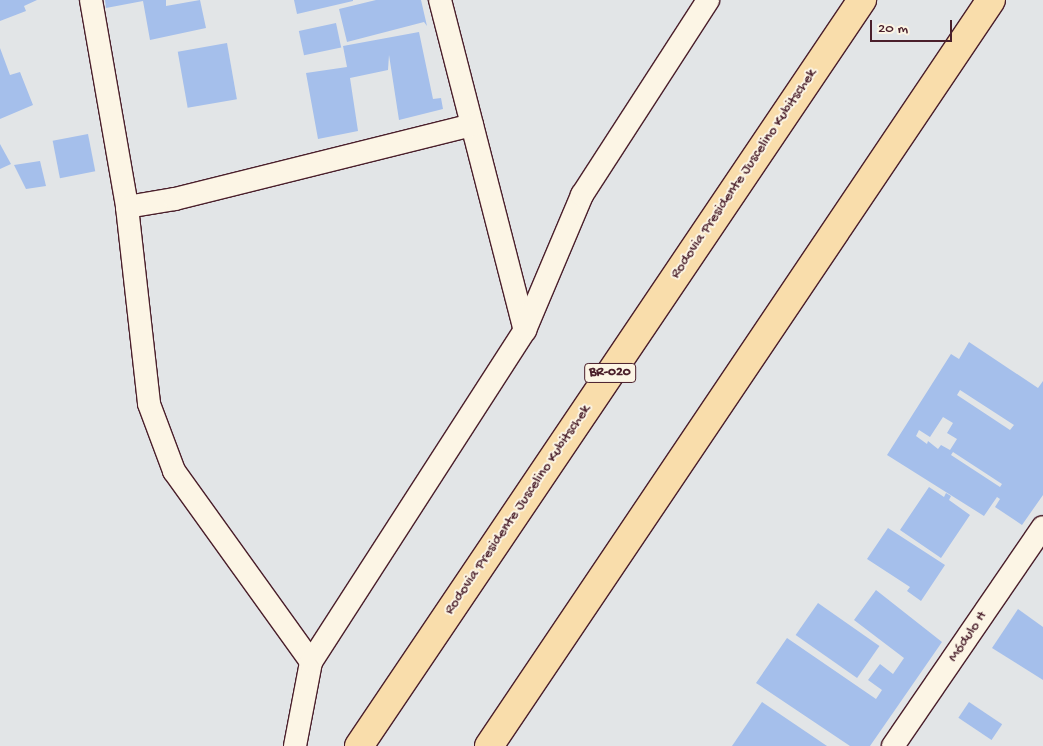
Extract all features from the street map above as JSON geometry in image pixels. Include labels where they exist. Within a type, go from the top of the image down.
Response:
[{"type":"highway","name":"Rodovia Presidente Juscelino Kubitschek","points":[[359,746],[862,0]]},
{"type":"highway","points":[[489,746],[991,0]]},
{"type":"street","points":[[91,0],[127,207],[149,404],[174,471],[311,662]]},
{"type":"street","points":[[440,0],[524,330]]},
{"type":"street","points":[[296,746],[311,662],[524,330],[582,196],[708,0]]},
{"type":"street","points":[[127,207],[175,199],[472,125]]},
{"type":"street","name":"Módulo H","points":[[893,746],[1043,527]]},
{"type":"building","points":[[0,0],[37,0],[24,6],[26,11],[0,21]]},
{"type":"building","points":[[105,0],[166,0],[166,6],[200,0],[206,28],[150,40],[143,1],[106,8]]},
{"type":"building","points":[[294,0],[353,0],[353,1],[297,14]]},
{"type":"building","points":[[376,0],[421,0],[427,26],[424,22],[347,42],[339,9]]},
{"type":"building","points":[[336,23],[341,47],[304,55],[299,31]]},
{"type":"building","points":[[419,32],[433,99],[441,98],[443,109],[399,120],[389,55],[388,70],[350,78],[358,131],[318,139],[306,73],[347,67],[343,46]]},
{"type":"building","points":[[227,43],[237,99],[188,108],[178,52]]},
{"type":"building","points":[[0,48],[10,75],[20,72],[33,105],[0,119]]},
{"type":"building","points":[[88,134],[95,171],[60,178],[53,141]]},
{"type":"building","points":[[0,144],[11,164],[0,169]]},
{"type":"building","points":[[40,161],[46,186],[26,189],[14,165]]},
{"type":"building","points":[[969,342],[1038,388],[1043,381],[1043,495],[1022,525],[995,507],[1000,499],[997,497],[984,516],[887,455],[951,354],[959,359]],"holes":[[[960,390],[1014,425],[1010,430],[957,395]],[[943,417],[953,423],[947,433],[957,439],[950,450],[941,445],[938,449],[928,441],[927,444],[916,436],[919,430],[930,437]],[[953,452],[1002,484],[1000,487],[951,455]]]},
{"type":"building","points":[[929,487],[944,497],[946,493],[951,496],[949,500],[970,515],[941,558],[900,530]]},
{"type":"building","points":[[888,528],[945,565],[921,601],[907,591],[910,587],[867,559]]},
{"type":"building","points":[[876,590],[942,642],[870,746],[850,746],[756,683],[787,638],[876,699],[882,690],[868,680],[880,664],[893,674],[904,658],[854,620]]},
{"type":"building","points":[[818,603],[879,646],[857,678],[796,635]]},
{"type":"building","points":[[1018,609],[1043,627],[1043,680],[992,648]]},
{"type":"building","points":[[762,702],[827,746],[732,746]]},
{"type":"building","points":[[969,702],[1002,724],[992,740],[958,718]]}]
